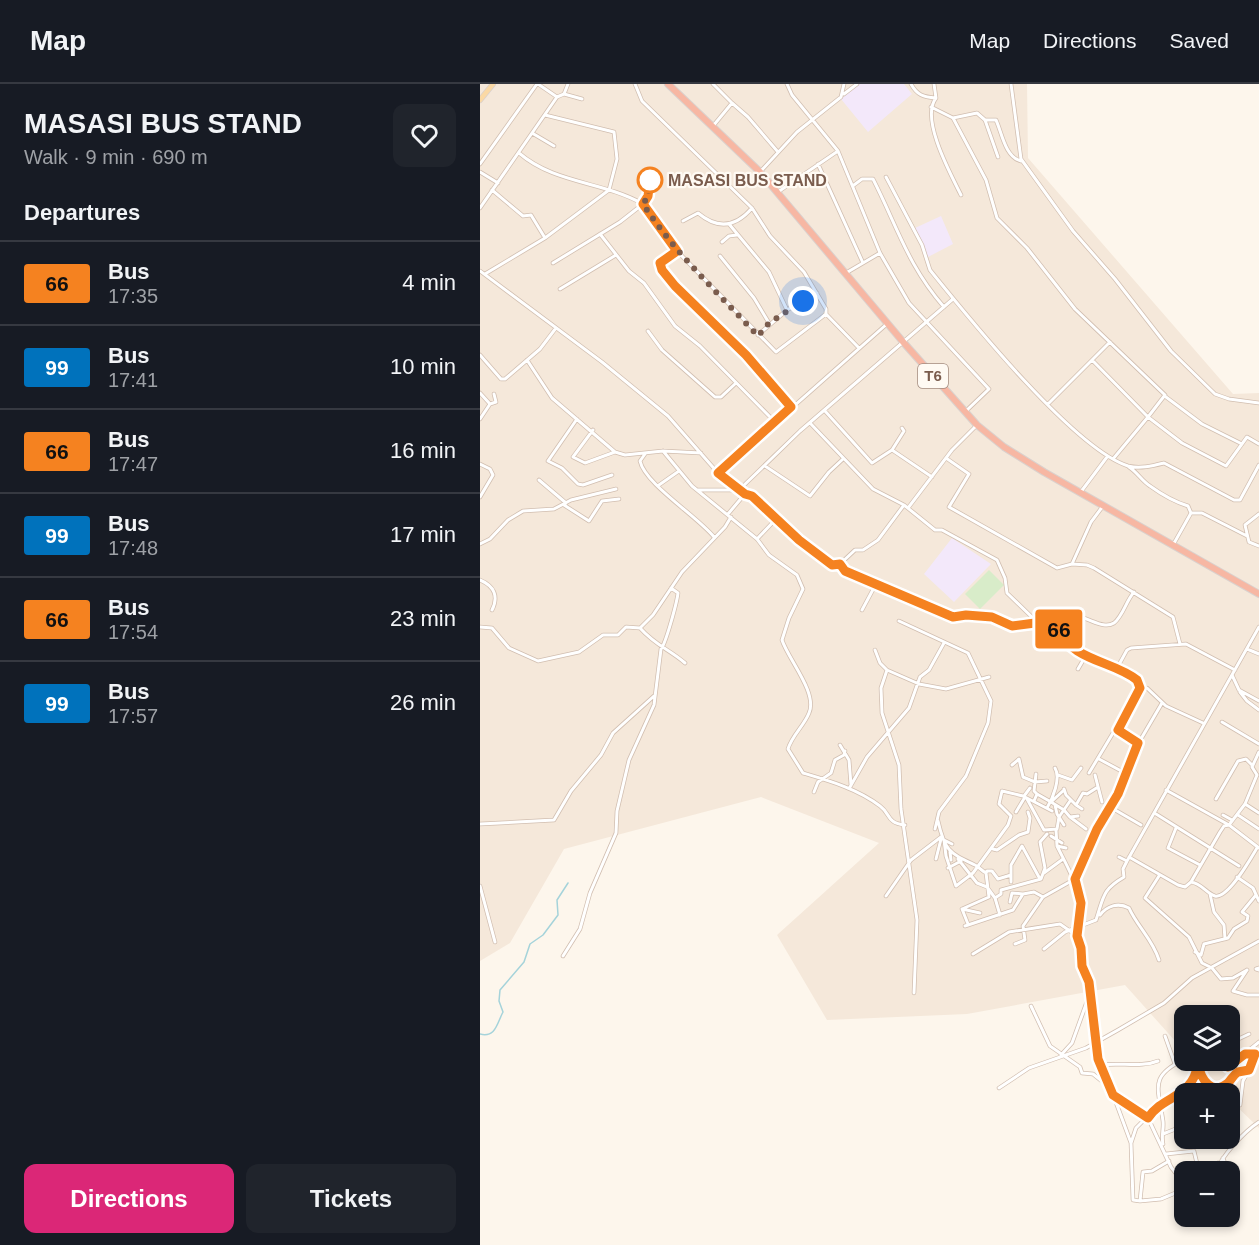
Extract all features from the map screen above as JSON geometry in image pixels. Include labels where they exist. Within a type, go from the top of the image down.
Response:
[{"type":"highway","name":"T6","points":[[668,84],[760,172],[904,343],[977,425],[1009,450],[1080,493],[1259,594]]},
{"type":"main road","points":[[480,100],[491,85]]},
{"type":"street","points":[[481,161],[538,84],[557,98]]},
{"type":"street","points":[[480,208],[557,98],[564,94],[568,84]]},
{"type":"street","points":[[634,84],[642,100],[752,208],[770,236],[804,272],[826,309],[826,314],[859,348]]},
{"type":"street","points":[[712,84],[748,117],[778,152]]},
{"type":"street","points":[[787,84],[792,95],[838,151],[854,185],[880,253],[909,303],[988,389],[965,412]]},
{"type":"street","points":[[843,95],[844,84]]},
{"type":"street","points":[[760,172],[812,119],[856,84]]},
{"type":"street","points":[[910,84],[915,93],[936,98]]},
{"type":"street","points":[[934,84],[936,98],[931,107],[930,119],[934,137],[961,195]]},
{"type":"street","points":[[1011,84],[1022,161],[1073,231],[1115,279],[1171,351],[1215,393],[1229,399],[1259,403]]},
{"type":"street","points":[[564,94],[582,99]]},
{"type":"street","points":[[713,126],[732,103]]},
{"type":"street","points":[[931,107],[953,118],[986,180],[997,218],[1027,248],[1075,309],[1166,397],[1202,424],[1242,444]]},
{"type":"street","points":[[953,118],[957,115],[977,113],[985,120],[998,157]]},
{"type":"street","points":[[485,274],[545,238],[609,190],[617,159],[614,132],[545,115]]},
{"type":"street","points":[[985,120],[996,120],[1009,151],[1016,160],[1022,161]]},
{"type":"street","points":[[532,133],[554,146]]},
{"type":"street","points":[[778,192],[838,151]]},
{"type":"street","points":[[519,153],[534,166],[547,172],[602,186],[626,194],[643,204],[677,251],[776,352],[826,314]]},
{"type":"street","points":[[818,164],[863,263]]},
{"type":"street","points":[[480,172],[498,183]]},
{"type":"street","points":[[886,177],[922,245],[930,270],[953,299],[1048,404],[1107,456],[1127,466],[1150,486],[1170,496],[1177,503],[1188,506],[1191,513]]},
{"type":"street","points":[[854,185],[862,179],[873,179],[908,258],[923,283],[944,307]]},
{"type":"street","points":[[553,263],[643,204],[648,196],[650,180]]},
{"type":"street","points":[[492,190],[523,216],[531,215],[545,238]]},
{"type":"street","points":[[683,221],[698,213],[710,223],[729,224],[745,216],[752,208]]},
{"type":"street","points":[[729,224],[769,272],[787,310]]},
{"type":"street","points":[[600,234],[616,255],[644,283],[675,326],[700,346],[775,422]]},
{"type":"street","points":[[722,242],[729,236],[737,235]]},
{"type":"street","points":[[677,251],[660,263],[662,270],[690,302],[705,313],[746,355],[791,407]]},
{"type":"street","points":[[846,273],[880,253]]},
{"type":"street","points":[[560,289],[616,255]]},
{"type":"street","points":[[720,256],[754,298],[769,323]]},
{"type":"street","points":[[480,271],[668,416],[718,473],[739,490],[752,496],[832,565],[840,564],[855,550],[863,550],[878,540],[904,505]]},
{"type":"street","points":[[758,336],[769,323],[817,293]]},
{"type":"street","points":[[698,490],[739,490],[810,423],[953,299]]},
{"type":"street","points":[[718,473],[888,323]]},
{"type":"street","points":[[480,355],[503,380],[513,375],[540,350],[556,328]]},
{"type":"street","points":[[648,331],[662,350],[715,397],[721,397],[736,383]]},
{"type":"street","points":[[1048,404],[1110,342]]},
{"type":"street","points":[[527,360],[552,398],[615,452],[625,455],[663,451],[701,453]]},
{"type":"street","points":[[1092,360],[1148,417],[1182,443],[1226,466],[1247,437],[1259,444]]},
{"type":"street","points":[[480,393],[490,405]]},
{"type":"street","points":[[480,418],[490,405],[496,402],[494,394]]},
{"type":"street","points":[[1113,459],[1166,397]]},
{"type":"street","points":[[825,411],[870,461],[876,463],[892,450],[904,431],[902,428]]},
{"type":"street","points":[[577,419],[548,461],[562,468],[578,484],[584,485],[612,475]]},
{"type":"street","points":[[810,423],[873,489],[904,505],[935,530],[942,530],[997,560],[1005,578],[1007,593],[1041,626]]},
{"type":"street","points":[[908,508],[946,458],[977,425]]},
{"type":"street","points":[[592,430],[573,457],[585,463],[615,452]]},
{"type":"street","points":[[892,450],[932,477]]},
{"type":"street","points":[[663,451],[688,483],[757,539],[769,555],[801,579],[803,589],[789,618],[782,640],[804,681],[811,704],[809,714],[788,749],[803,773],[824,778],[837,786],[850,787],[881,806],[889,819],[905,825]]},
{"type":"street","points":[[646,452],[639,461],[646,477],[657,484],[714,537]]},
{"type":"street","points":[[1080,493],[1107,456]]},
{"type":"street","points":[[946,458],[969,474],[949,507],[1056,568],[1072,564],[1087,565],[1134,592],[1173,617],[1180,644]]},
{"type":"street","points":[[765,466],[810,496],[843,459]]},
{"type":"street","points":[[1127,466],[1147,468],[1164,463],[1234,501],[1240,500],[1259,465]]},
{"type":"street","points":[[480,464],[490,469],[493,475],[480,497]]},
{"type":"street","points":[[657,484],[665,482],[679,471]]},
{"type":"street","points":[[539,480],[565,504],[589,521],[602,501],[619,499]]},
{"type":"street","points":[[480,544],[490,539],[508,520],[523,511],[554,509],[616,489]]},
{"type":"street","points":[[640,628],[653,615],[671,588],[714,537],[745,494]]},
{"type":"street","points":[[1072,564],[1091,522],[1103,506]]},
{"type":"street","points":[[1191,513],[1202,513],[1247,536]]},
{"type":"street","points":[[1173,545],[1191,513]]},
{"type":"street","points":[[1259,514],[1245,525],[1247,536],[1252,544],[1259,546]]},
{"type":"street","points":[[757,539],[776,519]]},
{"type":"street","points":[[840,564],[845,571],[953,617],[966,615],[992,617],[1012,626],[1035,623],[1051,632],[1067,618],[1078,616],[1104,625],[1111,624],[1120,616],[1124,604],[1134,592]]},
{"type":"street","points":[[480,580],[495,592],[497,599],[492,610]]},
{"type":"street","points":[[862,610],[876,584]]},
{"type":"street","points":[[563,957],[580,929],[590,893],[614,839],[617,811],[629,760],[654,705],[661,649],[665,644],[678,593],[671,588]]},
{"type":"street","points":[[899,621],[968,653],[991,701],[990,716],[966,776],[939,812],[935,829]]},
{"type":"street","points":[[480,627],[492,628],[509,648],[538,661],[579,652],[603,635],[618,635],[626,627],[640,628],[661,649],[676,653],[685,663]]},
{"type":"street","points":[[1096,920],[1104,894],[1111,883],[1124,877],[1123,870],[1128,859],[1259,627]]},
{"type":"street","points":[[1058,628],[1064,641],[1079,649],[1085,657],[1134,677],[1140,688]]},
{"type":"street","points":[[850,787],[867,757],[909,708],[920,677],[929,670],[944,643]]},
{"type":"street","points":[[1116,670],[1127,650],[1180,644],[1192,646],[1235,670]]},
{"type":"street","points":[[1247,649],[1259,654]]},
{"type":"street","points":[[875,650],[880,663],[887,670],[919,684],[946,688],[989,677]]},
{"type":"street","points":[[1078,669],[1085,657]]},
{"type":"street","points":[[887,670],[881,688],[882,713],[888,735],[895,747],[900,769],[901,809],[917,921],[914,993]]},
{"type":"street","points":[[1232,675],[1247,701],[1259,710]]},
{"type":"street","points":[[1140,688],[1150,690],[1162,703],[1203,723]]},
{"type":"street","points":[[1089,773],[1118,730],[1140,688]]},
{"type":"street","points":[[1239,690],[1259,701]]},
{"type":"street","points":[[480,824],[554,820],[571,791],[601,755],[613,733],[655,695]]},
{"type":"street","points":[[1015,944],[1025,940],[1022,929],[1043,897],[1075,879],[1138,743],[1162,703]]},
{"type":"street","points":[[1222,722],[1259,744]]},
{"type":"street","points":[[1118,730],[1138,743]]},
{"type":"street","points":[[840,745],[846,751],[849,760],[850,787]]},
{"type":"street","points":[[814,792],[818,782],[831,773],[835,760],[844,756],[846,751]]},
{"type":"street","points":[[1252,767],[1259,752]]},
{"type":"street","points":[[1012,765],[1019,759],[1023,777],[1035,782],[1047,781]]},
{"type":"street","points":[[1099,759],[1125,773]]},
{"type":"street","points":[[1119,857],[1128,859],[1185,887],[1191,882],[1224,826],[1229,825],[1245,804],[1258,775],[1246,759],[1238,761],[1216,799]]},
{"type":"street","points":[[1051,802],[1058,775],[1055,768]]},
{"type":"street","points":[[1058,775],[1072,780],[1081,768]]},
{"type":"street","points":[[1036,774],[1035,791],[1064,810],[1086,829]]},
{"type":"street","points":[[1095,775],[1102,802]]},
{"type":"street","points":[[1076,805],[1083,793],[1087,794],[1098,787]]},
{"type":"street","points":[[1016,812],[1030,788]]},
{"type":"street","points":[[1047,808],[1064,789],[1070,801],[1082,809]]},
{"type":"street","points":[[1166,790],[1229,825],[1258,848],[1232,887],[1220,896],[1213,896],[1198,883],[1191,882]]},
{"type":"street","points":[[948,868],[956,886],[971,874],[993,849],[1011,816],[999,804],[1002,791],[1034,801],[1052,811]]},
{"type":"street","points":[[1034,801],[1038,794]]},
{"type":"street","points":[[1025,798],[1044,830],[1057,829]]},
{"type":"street","points":[[1044,873],[1040,842],[1051,836],[1057,829],[1059,817],[1070,801]]},
{"type":"street","points":[[1245,804],[1259,813]]},
{"type":"street","points":[[1055,805],[1064,825]]},
{"type":"street","points":[[1110,807],[1141,825]]},
{"type":"street","points":[[1028,812],[1031,826]]},
{"type":"street","points":[[1156,814],[1239,866]]},
{"type":"street","points":[[1223,815],[1232,820]]},
{"type":"street","points":[[1238,815],[1259,829]]},
{"type":"street","points":[[1070,817],[1077,816]]},
{"type":"street","points":[[993,849],[997,850],[1019,835],[1028,832],[1030,818]]},
{"type":"street","points":[[938,819],[942,837],[954,857],[977,883],[995,898],[1000,915]]},
{"type":"street","points":[[1176,828],[1168,848],[1200,864]]},
{"type":"street","points":[[1051,836],[1062,843]]},
{"type":"street","points":[[1051,836],[1075,879],[1081,903],[1077,936],[1101,1065],[1131,1143],[1133,1200],[1157,1200],[1174,1192]]},
{"type":"street","points":[[942,837],[952,844]]},
{"type":"street","points":[[936,859],[942,837]]},
{"type":"street","points":[[886,896],[909,863],[942,837]]},
{"type":"street","points":[[1011,882],[1011,865],[1022,846],[1040,880]]},
{"type":"street","points":[[1056,846],[1066,848]]},
{"type":"street","points":[[938,853],[977,866],[986,873],[990,897],[986,896],[962,909]]},
{"type":"street","points":[[948,868],[954,857]]},
{"type":"street","points":[[948,868],[954,857]]},
{"type":"street","points":[[995,898],[1001,894],[1001,890],[1040,880],[1044,873],[1063,859]]},
{"type":"street","points":[[986,873],[992,871],[998,879],[1011,875]]},
{"type":"street","points":[[1159,876],[1145,898],[1189,937],[1202,963],[1203,972]]},
{"type":"street","points":[[1237,877],[1253,888],[1259,901]]},
{"type":"street","points":[[480,886],[495,942]]},
{"type":"street","points":[[1001,894],[1034,892],[1043,897]]},
{"type":"street","points":[[1210,892],[1214,912],[1224,925],[1225,939]]},
{"type":"street","points":[[962,909],[967,926],[1013,910],[1023,894]]},
{"type":"street","points":[[1010,895],[1010,902]]},
{"type":"street","points":[[1196,952],[1201,955],[1204,944],[1225,939],[1234,929],[1247,921],[1248,916],[1242,912],[1256,895]]},
{"type":"street","points":[[1044,949],[1065,932],[1096,920],[1106,908],[1119,904],[1129,908],[1131,916],[1156,950],[1159,960]]},
{"type":"street","points":[[962,909],[980,913]]},
{"type":"street","points":[[973,954],[1009,932],[1022,929],[1060,924],[1077,936]]},
{"type":"street","points":[[999,1088],[1029,1068],[1086,1048],[1161,1005],[1191,979],[1259,941]]},
{"type":"street","points":[[1202,963],[1212,968],[1221,979],[1233,978],[1247,970],[1233,991],[1247,995],[1259,995]]},
{"type":"street","points":[[1062,1055],[1072,1043],[1089,995]]},
{"type":"street","points":[[1031,1006],[1050,1046],[1080,1067],[1082,1073],[1093,1074],[1110,1088]]},
{"type":"street","points":[[1240,1038],[1249,1034]]},
{"type":"street","points":[[1164,1036],[1174,1061]]},
{"type":"street","points":[[1240,1058],[1259,1042]]},
{"type":"street","points":[[1240,1054],[1257,1053],[1243,1081],[1240,1105]]},
{"type":"street","points":[[1101,1065],[1120,1063],[1148,1065],[1158,1060]]},
{"type":"street","points":[[1174,1065],[1161,1074],[1158,1094],[1164,1146],[1174,1172]]},
{"type":"street","points":[[1200,1071],[1201,1076],[1214,1089],[1230,1081],[1238,1072],[1249,1070]]},
{"type":"street","points":[[1113,1095],[1148,1118],[1156,1138],[1164,1146]]},
{"type":"street","points":[[1131,1143],[1136,1128],[1174,1097]]},
{"type":"street","points":[[1221,1160],[1230,1146],[1241,1140],[1259,1122]]},
{"type":"street","points":[[1163,1134],[1174,1130]]},
{"type":"street","points":[[1166,1154],[1195,1152],[1197,1161]]},
{"type":"street","points":[[1140,1201],[1143,1172],[1152,1171],[1168,1161]]},
{"type":"shaded area","points":[[480,84],[1027,84],[1028,158],[1233,394],[1259,393],[1259,1128],[1240,1110],[1240,1083],[1214,1083],[1202,1071],[1240,1071],[1240,1005],[1174,1005],[1174,1040],[1125,985],[967,1014],[827,1020],[777,935],[879,843],[761,797],[564,849],[510,943],[480,961]]},
{"type":"shaded area","points":[[859,84],[904,84],[912,94],[868,132],[841,99]]},
{"type":"shaded area","points":[[941,216],[953,244],[928,257],[915,228]]},
{"type":"shaded area","points":[[952,538],[991,564],[954,602],[924,574]]},
{"type":"green space","points":[[989,570],[1004,585],[980,609],[965,594]]},
{"type":"waterway","points":[[480,1034],[490,1034],[495,1029],[503,1012],[499,1001],[500,990],[524,962],[530,944],[543,935],[558,915],[557,900],[568,883]]},
{"type":"bus line","name":"66","points":[[650,180],[648,196],[643,204],[677,251],[660,263],[662,270],[690,302],[705,313],[746,355],[791,407],[718,473],[722,479],[752,496],[799,540],[832,565],[840,564],[845,571],[953,617],[959,618],[966,615],[992,617],[1012,626],[1035,623],[1051,632],[1058,628],[1064,641],[1079,649],[1085,657],[1089,656],[1134,677],[1140,684],[1135,700],[1118,730],[1138,743],[1118,794],[1097,829],[1094,841],[1075,879],[1081,903],[1077,936],[1081,948],[1082,966],[1089,982],[1097,1056],[1113,1095],[1137,1108],[1148,1118],[1154,1110],[1190,1086],[1197,1071]]},
{"type":"bus line","name":"66","points":[[1199,1071],[1214,1089],[1230,1081],[1238,1072],[1249,1070],[1255,1054],[1245,1054],[1240,1058]]},
{"type":"place","name":"MASASI BUS STAND","points":[[650,180]]},
{"type":"route","points":[[650,180],[648,196],[643,204],[651,216],[677,251],[758,336],[769,323],[803,301]]}]
